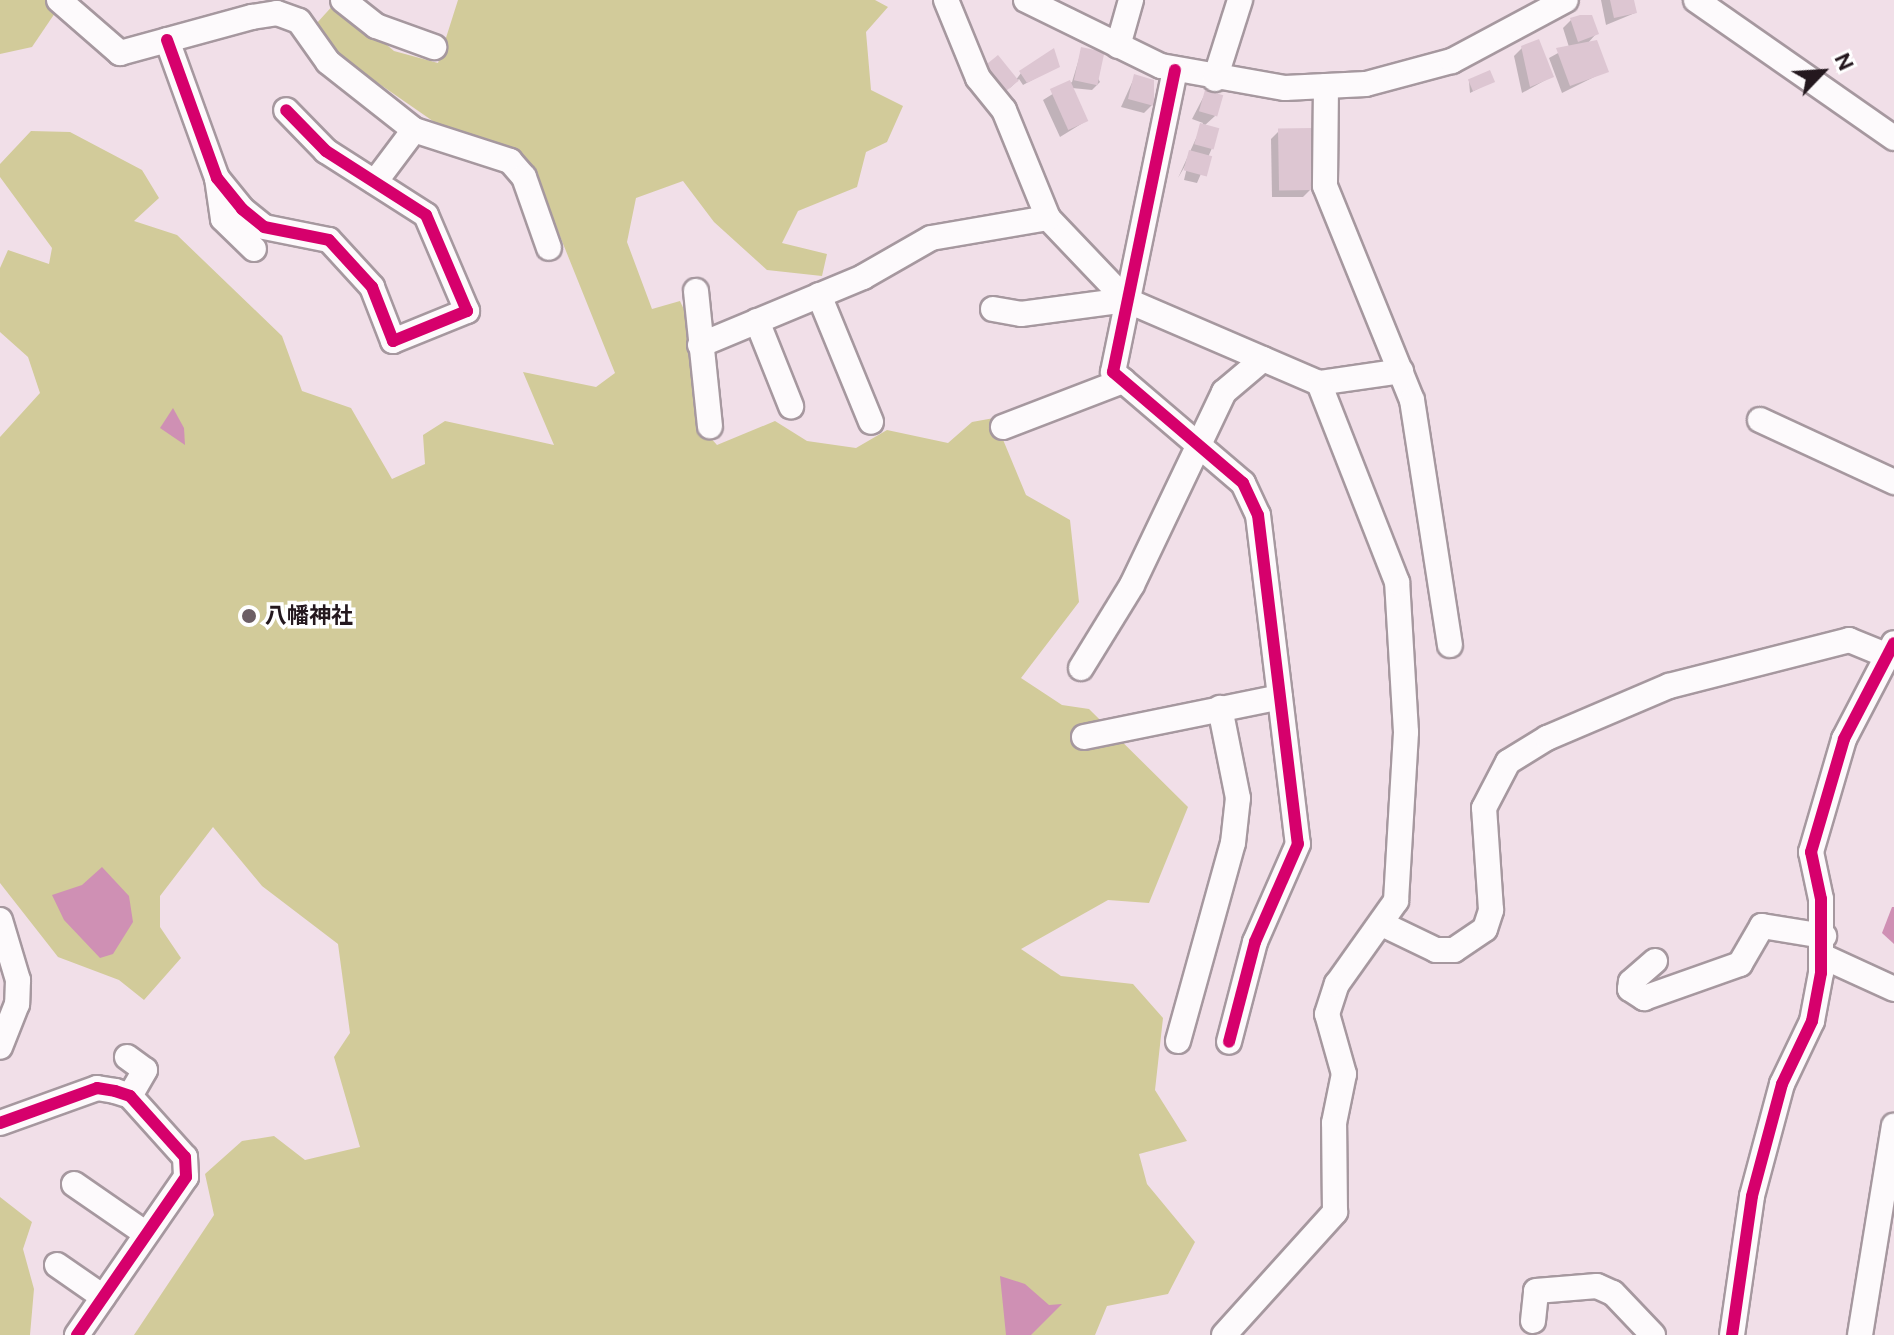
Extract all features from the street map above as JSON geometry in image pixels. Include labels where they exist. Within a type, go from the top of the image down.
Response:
[{"type":"street","points":[[59,0],[120,53],[265,15],[299,21],[328,62],[414,130],[510,161],[524,177],[549,248]]},
{"type":"street","points":[[343,0],[376,26],[434,47]]},
{"type":"street","points":[[946,0],[978,78],[1004,110],[1048,218],[1126,300],[1319,383],[1401,371]]},
{"type":"street","points":[[1026,0],[1118,46],[1175,70],[1215,79],[1326,86],[1452,61],[1566,0]]},
{"type":"street","points":[[1118,46],[1131,0]]},
{"type":"street","points":[[1215,79],[1240,0]]},
{"type":"street","points":[[1696,0],[1894,138]]},
{"type":"street","points":[[167,40],[217,178],[223,219],[254,249]]},
{"type":"street","points":[[1175,70],[1113,372],[1200,442],[1243,483],[1258,515],[1298,844],[1255,942],[1229,1042]]},
{"type":"street","points":[[1326,86],[1325,186],[1401,371],[1443,569],[1450,645]]},
{"type":"street","points":[[217,178],[264,227],[329,240],[372,287],[393,341],[467,311],[436,228],[304,134],[286,110]]},
{"type":"street","points":[[375,182],[414,130]]},
{"type":"street","points":[[700,345],[819,295],[931,238],[1048,218]]},
{"type":"street","points":[[696,291],[710,426]]},
{"type":"street","points":[[819,295],[871,422]]},
{"type":"street","points":[[993,309],[1021,314],[1126,300]]},
{"type":"street","points":[[757,321],[791,406]]},
{"type":"street","points":[[1081,668],[1132,585],[1224,392],[1263,359]]},
{"type":"street","points":[[1003,427],[1123,381]]},
{"type":"street","points":[[1224,1335],[1335,1212],[1334,1123],[1344,1074],[1327,1014],[1337,984],[1396,901],[1406,732],[1397,582],[1319,383]]},
{"type":"street","points":[[1760,420],[1894,482]]},
{"type":"street","points":[[1382,924],[1436,950],[1454,950],[1485,929],[1491,910],[1489,795],[1508,762],[1547,738],[1669,686],[1849,640],[1891,650],[1844,739],[1811,852],[1823,946],[1812,1021],[1782,1084],[1752,1196],[1732,1335]]},
{"type":"street","points":[[1084,737],[1280,697]]},
{"type":"street","points":[[1178,1041],[1233,843],[1238,798],[1220,708]]},
{"type":"street","points":[[0,920],[18,980],[17,1004],[0,1047]]},
{"type":"street","points":[[1655,961],[1631,982],[1630,989],[1644,998],[1740,964],[1762,926],[1823,946],[1894,989]]},
{"type":"street","points":[[127,1057],[145,1070],[130,1096]]},
{"type":"street","points":[[0,1123],[97,1088],[130,1096],[185,1157],[186,1177],[77,1335]]},
{"type":"street","points":[[1860,1335],[1894,1126]]},
{"type":"street","points":[[74,1184],[145,1233]]},
{"type":"street","points":[[57,1265],[103,1297]]},
{"type":"street","points":[[1533,1321],[1536,1291],[1597,1286],[1653,1335]]},
{"type":"shaded area","points":[[0,0],[46,0],[55,13],[32,47],[0,54]]},
{"type":"shaded area","points":[[458,0],[875,0],[888,7],[866,32],[871,90],[903,106],[887,142],[866,152],[857,187],[798,211],[782,243],[827,254],[822,276],[767,270],[714,222],[683,181],[636,198],[627,242],[652,309],[680,301],[696,336],[698,424],[717,445],[775,421],[807,441],[856,448],[887,430],[948,443],[972,422],[994,418],[1026,495],[1070,520],[1079,602],[1021,678],[1062,705],[1089,709],[1188,807],[1149,903],[1108,900],[1021,949],[1061,976],[1133,984],[1163,1018],[1155,1090],[1187,1141],[1139,1154],[1147,1184],[1195,1242],[1168,1294],[1107,1306],[1095,1335],[134,1335],[214,1215],[205,1174],[242,1141],[274,1136],[305,1160],[360,1147],[334,1057],[350,1033],[338,944],[262,886],[213,827],[160,896],[160,927],[181,958],[144,1000],[119,980],[58,957],[0,883],[0,437],[40,393],[28,357],[0,332],[0,268],[8,250],[49,264],[52,248],[0,177],[0,164],[31,131],[70,132],[142,170],[159,198],[134,221],[177,235],[282,336],[302,391],[351,408],[392,479],[425,464],[423,435],[445,421],[554,445],[523,372],[596,387],[615,373],[533,169],[440,126],[326,47],[316,24],[336,2],[394,51],[438,63]]},
{"type":"shaded area","points":[[173,408],[184,428],[185,445],[160,428]]},
{"type":"shaded area","points":[[102,867],[129,896],[133,922],[113,954],[100,958],[64,920],[52,895],[82,885]]},
{"type":"shaded area","points":[[1894,907],[1894,944],[1882,933]]},
{"type":"shaded area","points":[[0,1197],[32,1222],[23,1249],[34,1289],[30,1335],[0,1335]]},
{"type":"shaded area","points":[[1000,1276],[1025,1284],[1049,1305],[1062,1304],[1031,1335],[1006,1335]]},
{"type":"building","points":[[1610,0],[1634,0],[1637,13],[1614,18]]},
{"type":"building","points":[[1592,15],[1599,34],[1578,42],[1570,18]]},
{"type":"building","points":[[1539,39],[1554,77],[1530,87],[1521,46]]},
{"type":"building","points":[[1597,40],[1609,72],[1570,86],[1556,48]]},
{"type":"building","points":[[1081,47],[1104,52],[1097,85],[1074,80]]},
{"type":"building","points":[[1054,48],[1060,67],[1027,83],[1019,71]]},
{"type":"building","points":[[998,55],[1019,81],[1002,94],[982,68]]},
{"type":"building","points":[[1490,70],[1495,82],[1473,91],[1468,79]]},
{"type":"building","points":[[1134,74],[1154,80],[1154,106],[1128,99]]},
{"type":"building","points":[[1070,80],[1088,121],[1068,130],[1050,89]]},
{"type":"building","points":[[1205,90],[1223,95],[1217,116],[1199,111]]},
{"type":"building","points":[[1200,123],[1219,128],[1214,149],[1194,144]]},
{"type":"building","points":[[1312,128],[1313,190],[1279,191],[1278,129]]},
{"type":"building","points":[[1189,150],[1212,156],[1207,176],[1184,170]]},
{"type":"cycle path","points":[[167,40],[217,178],[242,209],[264,227],[329,240],[372,287],[393,341],[467,311],[426,215],[326,151],[286,110]]},
{"type":"cycle path","points":[[1175,70],[1113,372],[1243,483],[1258,515],[1298,844],[1255,942],[1229,1042]]},
{"type":"cycle path","points":[[1732,1335],[1752,1196],[1782,1084],[1812,1021],[1821,973],[1821,899],[1811,852],[1844,739],[1894,643]]},
{"type":"cycle path","points":[[0,1123],[97,1088],[115,1091],[130,1096],[185,1157],[186,1177],[77,1335]]},
{"type":"place","name":"八幡神社","points":[[249,616]]}]
